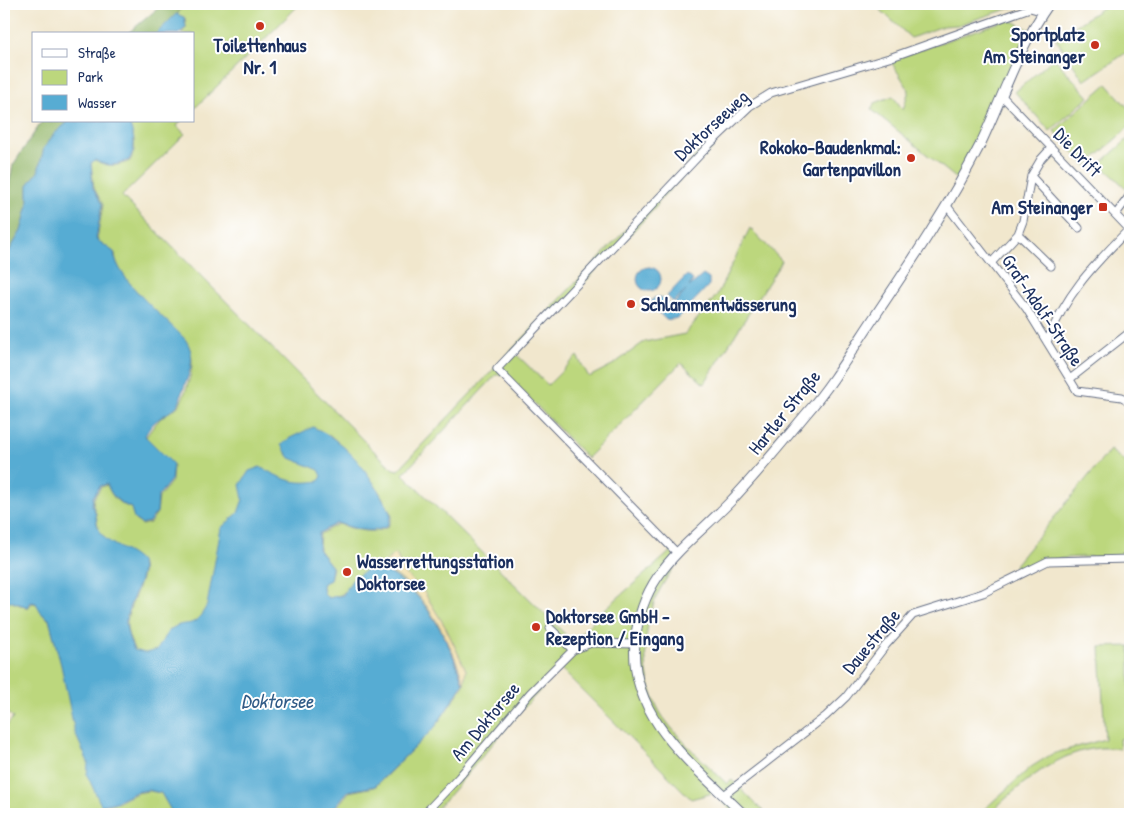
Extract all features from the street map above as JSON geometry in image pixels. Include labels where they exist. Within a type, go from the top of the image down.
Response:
[{"type":"main road","name":"Hartler Straße","points":[[743,814],[678,751],[655,722],[639,683],[635,644],[644,600],[657,576],[677,553],[731,501],[817,401],[925,242],[947,206],[1049,4]]},
{"type":"street","name":"Doktorseeweg","points":[[677,553],[497,369],[704,151],[750,106],[771,93],[889,58],[1030,8],[1044,12]]},
{"type":"street","name":"Die Drift","points":[[1002,96],[1130,229]]},
{"type":"street","points":[[992,262],[1018,234],[1023,221],[1031,176],[1041,159],[1051,148]]},
{"type":"street","points":[[1031,176],[1079,228]]},
{"type":"street","points":[[1116,214],[1130,195]]},
{"type":"street","name":"Graf-Adolf-Straße","points":[[947,206],[992,262],[1048,342],[1077,391],[1122,397],[1130,402]]},
{"type":"street","points":[[1048,342],[1058,314],[1083,279],[1130,229]]},
{"type":"street","points":[[1018,234],[1051,266]]},
{"type":"street","points":[[1070,379],[1130,332]]},
{"type":"street","name":"Dauestraße","points":[[724,796],[826,716],[846,697],[886,645],[913,615],[983,593],[1048,561],[1130,558]]},
{"type":"street","points":[[550,628],[573,650]]},
{"type":"street","name":"Am Doktorsee","points":[[424,814],[459,777],[530,693],[573,650],[591,643],[635,644]]},
{"type":"green space","points":[[163,4],[183,4],[177,15],[158,32],[129,32]]},
{"type":"green space","points":[[183,4],[300,4],[195,108],[195,32],[183,32],[186,28],[185,18],[177,15]]},
{"type":"green space","points":[[874,4],[1023,4],[958,25],[943,26],[911,38]]},
{"type":"green space","name":"Sportplatz Am Steinanger","points":[[1108,4],[1126,4],[1130,10],[1130,50],[1084,81],[1056,39]]},
{"type":"green space","points":[[1009,19],[1030,30],[957,179],[871,109],[875,103],[893,96],[903,110],[909,90],[890,60]]},
{"type":"green space","points":[[1054,58],[1089,97],[1050,131],[1015,92]]},
{"type":"green space","points":[[1107,84],[1130,110],[1130,126],[1086,166],[1054,131]]},
{"type":"green space","points":[[41,122],[68,122],[54,134],[44,148],[38,172],[28,185],[28,205],[21,231],[4,260],[4,210],[13,165]]},
{"type":"green space","points":[[128,122],[180,122],[177,126],[185,134],[122,196],[372,449],[393,469],[398,470],[709,142],[714,147],[659,200],[657,206],[516,354],[548,385],[577,356],[589,377],[614,364],[644,342],[685,334],[717,295],[750,228],[782,261],[704,384],[681,363],[587,458],[506,374],[496,375],[403,474],[573,642],[605,609],[671,551],[679,560],[658,594],[649,619],[647,633],[646,663],[651,692],[663,717],[685,743],[727,784],[732,780],[766,814],[736,814],[713,793],[691,799],[561,669],[527,704],[432,814],[331,814],[349,792],[375,787],[435,727],[464,685],[456,662],[433,619],[419,599],[350,585],[343,593],[335,597],[328,598],[324,593],[323,583],[330,580],[333,568],[319,550],[320,534],[338,524],[363,531],[382,530],[388,527],[392,516],[372,481],[349,453],[329,434],[321,469],[324,476],[321,483],[243,500],[208,606],[204,612],[180,635],[162,648],[146,654],[135,651],[128,633],[127,621],[143,570],[142,565],[103,537],[98,528],[93,506],[94,498],[101,487],[107,485],[116,500],[131,508],[135,520],[142,525],[150,523],[157,513],[159,497],[172,481],[173,465],[146,437],[160,419],[181,402],[187,387],[192,363],[189,347],[185,340],[132,287],[117,264],[115,253],[97,240],[103,205],[94,188],[91,163],[95,160],[108,165],[116,165],[130,161],[134,151],[132,132]]},
{"type":"green space","points":[[1130,137],[1130,184],[1127,189],[1100,164]]},
{"type":"green space","points":[[1110,450],[1128,464],[1130,478],[1130,556],[1058,559],[1031,567],[1016,574],[1014,566]]},
{"type":"green space","points":[[4,599],[28,608],[32,603],[37,604],[43,615],[49,620],[89,763],[88,776],[102,806],[117,803],[137,793],[149,791],[161,793],[173,814],[4,814],[4,729],[13,718],[4,709]]},
{"type":"green space","points":[[1130,646],[1130,737],[1119,739],[1120,749],[1101,748],[1065,757],[1032,777],[989,814],[979,814],[1031,767],[1052,754],[1105,739],[1100,647]]},
{"type":"sand","points":[[396,554],[405,573],[424,592],[446,628],[466,670],[464,684],[459,667],[442,631],[419,596],[405,582],[390,572],[373,565],[383,564]]},
{"type":"water","points":[[176,14],[184,17],[186,27],[181,32],[158,32]]},
{"type":"water","name":"Doktorsee","points":[[68,122],[128,122],[134,141],[132,155],[129,160],[111,165],[95,160],[91,163],[93,188],[102,204],[96,239],[114,252],[117,263],[132,286],[185,339],[191,352],[190,370],[180,401],[177,406],[154,423],[145,436],[173,464],[171,480],[158,496],[157,512],[149,522],[141,524],[134,519],[131,508],[113,496],[107,484],[100,486],[93,497],[92,505],[101,533],[108,540],[139,560],[141,564],[141,577],[129,609],[126,624],[134,650],[145,653],[157,650],[170,630],[176,626],[193,622],[202,614],[207,605],[221,528],[238,513],[243,499],[240,485],[249,471],[260,467],[288,480],[302,482],[319,481],[322,476],[319,470],[290,458],[281,445],[290,438],[313,427],[338,442],[360,463],[377,488],[391,515],[387,526],[381,529],[362,530],[337,523],[319,533],[318,549],[332,567],[330,580],[322,584],[324,593],[328,598],[343,595],[352,580],[372,566],[389,573],[404,583],[430,613],[458,667],[463,684],[435,727],[375,786],[348,791],[329,814],[173,814],[161,793],[148,790],[136,792],[116,802],[101,805],[87,775],[88,762],[75,733],[49,619],[42,614],[36,603],[31,602],[28,607],[4,599],[4,260],[21,231],[28,205],[28,185],[38,172],[44,148],[54,134]]},
{"type":"water","points":[[649,267],[658,270],[661,279],[658,288],[649,291],[640,288],[637,279],[640,270]]},
{"type":"water","points":[[687,275],[693,280],[689,287],[703,275],[709,279],[709,285],[678,318],[666,320],[652,306],[651,302],[654,298],[660,297],[672,306],[687,290],[673,302],[667,296]]},
{"type":"place","name":"Toilettenhaus Nr. 1","points":[[260,26]]},
{"type":"place","name":"Sportplatz Am Steinanger","points":[[1095,45]]},
{"type":"place","name":"Rokoko-Baudenkmal: Gartenpavillon","points":[[911,158]]},
{"type":"place","name":"Am Steinanger","points":[[1103,207]]},
{"type":"place","name":"Schlammentwässerung","points":[[631,304]]},
{"type":"place","name":"Wasserrettungsstation Doktorsee","points":[[347,572]]},
{"type":"place","name":"Doktorsee GmbH - Rezeption / Eingang","points":[[536,627]]}]
